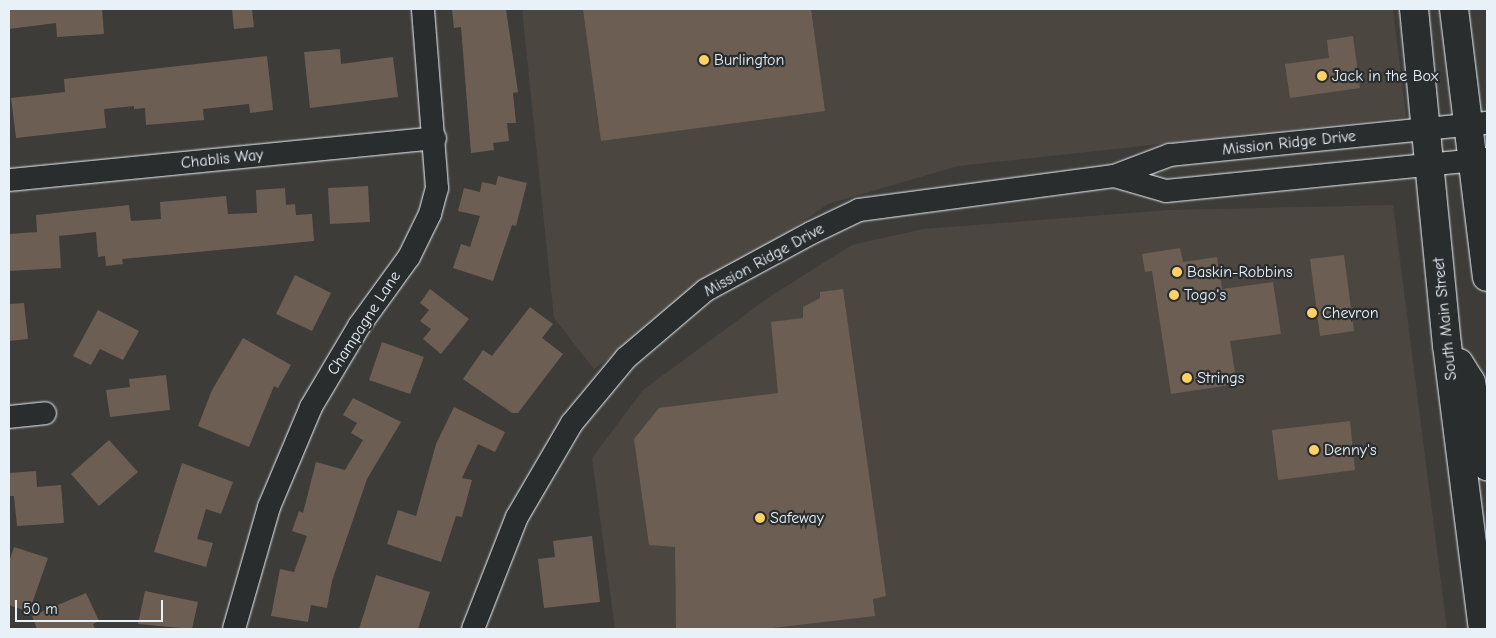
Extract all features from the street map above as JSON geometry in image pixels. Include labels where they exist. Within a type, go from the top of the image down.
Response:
[{"type":"main road","name":"South Main Street","points":[[1414,9],[1447,345],[1483,629]]},
{"type":"main road","points":[[1454,9],[1477,124],[1487,277]]},
{"type":"main road","points":[[1447,345],[1471,382],[1487,466]]},
{"type":"street","name":"Champagne Lane","points":[[234,629],[269,507],[311,407],[359,326],[408,257],[430,214],[437,188],[435,138],[423,9]]},
{"type":"street","name":"Mission Ridge Drive","points":[[473,629],[517,517],[572,423],[626,358],[706,290],[858,210],[1114,176],[1170,155],[1477,124]]},
{"type":"street","name":"Chablis Way","points":[[9,180],[435,138]]},
{"type":"street","name":"Mission Ridge Drive","points":[[1114,176],[1166,191],[1480,160]]},
{"type":"street","points":[[9,417],[45,414]]},
{"type":"shaded area","points":[[522,9],[1393,9],[1406,117],[958,166],[828,204],[594,369],[554,318]]},
{"type":"shaded area","points":[[1393,205],[1447,629],[615,629],[592,458],[643,390],[769,297],[852,245],[923,229],[1169,210]]},
{"type":"building","points":[[9,9],[102,9],[104,34],[57,37],[56,23],[9,29]]},
{"type":"building","points":[[232,9],[252,9],[254,27],[234,29]]},
{"type":"building","points":[[452,9],[506,9],[518,92],[513,93],[516,123],[507,123],[509,141],[493,143],[494,150],[471,153],[461,27],[454,28]]},
{"type":"building","name":"Burlington","points":[[583,9],[811,9],[825,111],[601,141]]},
{"type":"building","name":"Jack in the Box","points":[[1353,36],[1360,88],[1290,98],[1285,64],[1329,58],[1327,40]]},
{"type":"building","points":[[340,49],[341,64],[393,57],[398,97],[310,108],[304,52]]},
{"type":"building","points":[[267,56],[273,110],[250,113],[249,104],[203,109],[204,120],[146,125],[145,108],[134,109],[134,106],[104,109],[106,128],[16,138],[11,98],[65,92],[64,79]]},
{"type":"building","points":[[498,176],[527,183],[516,226],[512,225],[493,281],[453,268],[461,244],[470,247],[480,216],[458,211],[464,188],[480,192],[482,182],[496,185]]},
{"type":"building","points":[[368,186],[370,222],[330,224],[328,188]]},
{"type":"building","points":[[285,188],[286,205],[295,204],[296,215],[312,214],[314,241],[122,259],[123,264],[106,266],[105,256],[98,257],[96,232],[59,236],[61,268],[9,271],[9,234],[37,232],[36,215],[129,205],[131,221],[161,219],[160,202],[226,196],[228,214],[257,213],[256,190]]},
{"type":"building","points":[[1180,248],[1183,262],[1217,257],[1222,289],[1273,282],[1281,334],[1230,341],[1237,384],[1171,394],[1152,271],[1145,272],[1142,254]]},
{"type":"building","points":[[1344,255],[1354,331],[1320,336],[1310,259]]},
{"type":"building","points":[[295,275],[331,293],[312,331],[276,314]]},
{"type":"building","points":[[430,289],[469,319],[441,354],[423,339],[431,329],[420,321],[429,310],[420,303]]},
{"type":"building","name":"Safeway","points":[[843,289],[886,596],[873,599],[875,616],[764,629],[676,629],[675,547],[649,545],[634,439],[659,408],[778,393],[771,322],[803,318],[803,307],[820,298],[820,292]]},
{"type":"building","points":[[24,303],[28,339],[9,341],[9,304]]},
{"type":"building","points":[[530,307],[553,324],[542,338],[563,354],[518,413],[512,413],[463,379],[483,350],[492,356]]},
{"type":"building","points":[[98,310],[139,331],[123,360],[100,349],[91,365],[73,356]]},
{"type":"building","points":[[243,338],[291,365],[278,388],[274,386],[249,447],[198,426],[212,390]]},
{"type":"building","points":[[382,342],[424,357],[410,394],[369,380]]},
{"type":"building","points":[[166,375],[170,410],[110,417],[106,390],[130,387],[129,379]]},
{"type":"building","points":[[353,398],[401,422],[367,479],[332,581],[327,608],[311,605],[308,622],[271,616],[280,569],[294,572],[307,536],[292,531],[299,511],[303,513],[316,462],[345,470],[363,440],[351,433],[357,423],[343,415]]},
{"type":"building","points":[[454,407],[505,432],[495,452],[478,444],[462,478],[472,480],[462,517],[456,516],[441,562],[387,544],[398,510],[416,516],[436,444]]},
{"type":"building","name":"Denny's","points":[[1350,421],[1355,470],[1278,480],[1272,430]]},
{"type":"building","points":[[109,440],[138,472],[99,506],[71,474]]},
{"type":"building","points":[[182,463],[233,482],[221,514],[206,509],[197,539],[213,543],[206,567],[154,552]]},
{"type":"building","points":[[36,471],[37,487],[61,485],[64,523],[17,526],[14,496],[9,496],[9,473]]},
{"type":"building","points":[[592,536],[600,602],[544,608],[538,559],[555,557],[553,541]]},
{"type":"building","points":[[14,547],[48,558],[29,612],[9,605],[9,562]]},
{"type":"building","points":[[376,575],[430,592],[418,629],[359,629]]},
{"type":"building","points":[[145,591],[198,602],[192,629],[138,624]]},
{"type":"building","points":[[86,593],[99,621],[93,624],[95,629],[37,629],[32,616]]},
{"type":"place","name":"Burlington","points":[[704,60]]},
{"type":"place","name":"Jack in the Box","points":[[1322,76]]},
{"type":"place","name":"Baskin-Robbins","points":[[1177,272]]},
{"type":"place","name":"Togo's","points":[[1174,295]]},
{"type":"place","name":"Chevron","points":[[1312,313]]},
{"type":"place","name":"Strings","points":[[1187,378]]},
{"type":"place","name":"Denny's","points":[[1314,450]]},
{"type":"place","name":"Safeway","points":[[760,518]]}]
